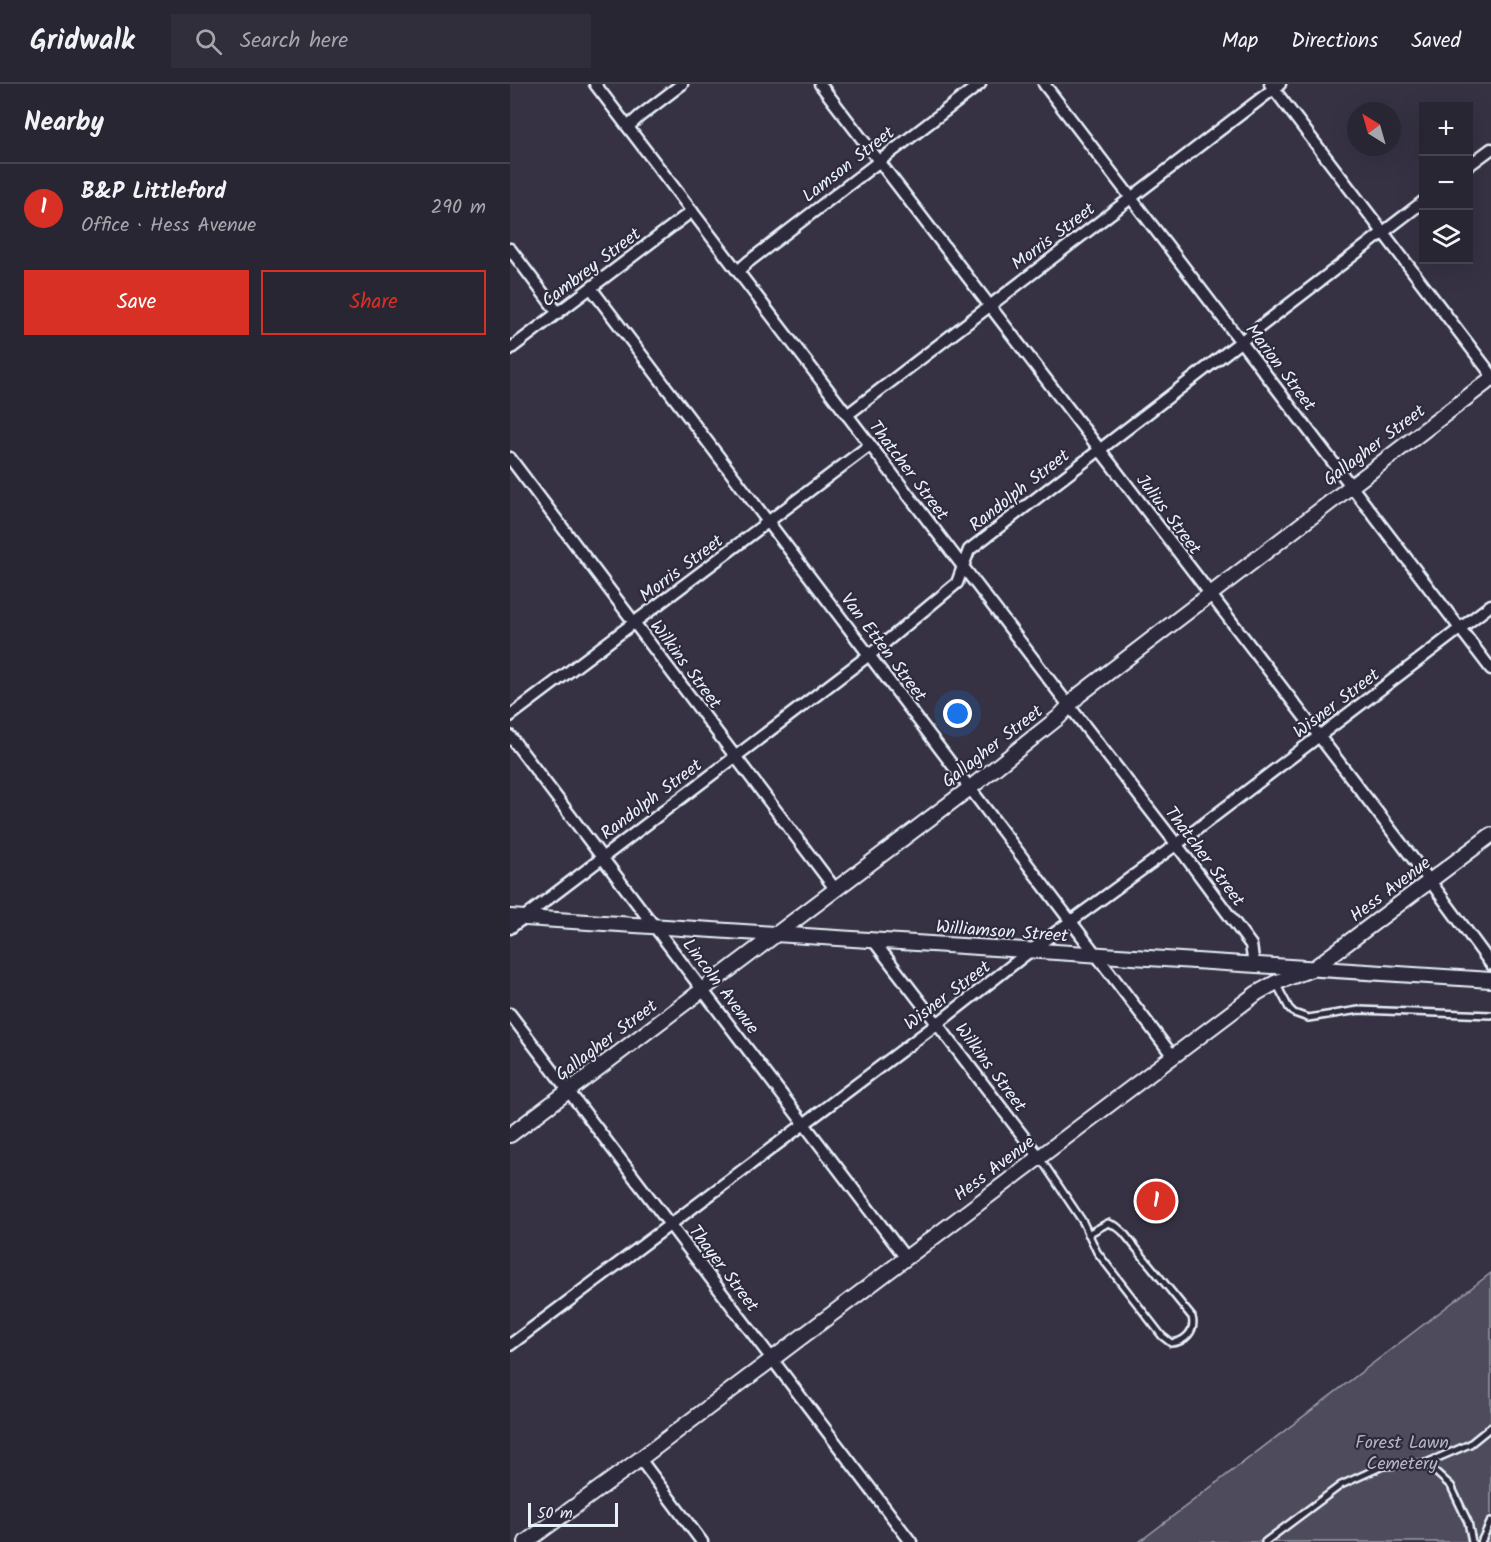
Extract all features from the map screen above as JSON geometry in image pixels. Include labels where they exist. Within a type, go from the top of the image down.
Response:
[{"type":"street","name":"Thatcher Street","points":[[595,84],[1177,845],[1251,945],[1254,965]]},
{"type":"street","points":[[628,127],[682,84]]},
{"type":"street","name":"Julius Street","points":[[820,84],[1430,881],[1491,964]]},
{"type":"street","name":"Lamson Street","points":[[738,272],[980,84]]},
{"type":"street","name":"Marion Street","points":[[1044,84],[1491,669]]},
{"type":"street","points":[[1274,86],[1491,377]]},
{"type":"street","name":"Morris Street","points":[[847,415],[1274,86]]},
{"type":"street","points":[[1473,162],[1491,148]]},
{"type":"street","name":"Randolph Street","points":[[510,928],[870,655],[957,584],[969,550],[1419,205]]},
{"type":"street","name":"Cambrey Street","points":[[510,349],[692,211]]},
{"type":"street","points":[[510,249],[558,313]]},
{"type":"street","name":"Van Etten Street","points":[[591,288],[1172,1055]]},
{"type":"street","name":"Gallagher Street","points":[[510,1135],[970,788],[1070,707],[1079,695],[1491,377]]},
{"type":"street","name":"Morris Street","points":[[510,716],[870,445]]},
{"type":"street","name":"Wilkins Street","points":[[510,458],[836,890]]},
{"type":"street","name":"Wisner Street","points":[[510,1345],[937,1024],[1030,951],[1177,845],[1319,738],[1491,605]]},
{"type":"street","name":"Lincoln Avenue","points":[[510,736],[905,1257]]},
{"type":"street","name":"Hess Avenue","points":[[526,1542],[640,1460],[1172,1055],[1257,993],[1275,983],[1314,968],[1491,835]]},
{"type":"street","name":"Williamson Street","points":[[510,917],[1491,980]]},
{"type":"street","name":"Wilkins Street","points":[[873,940],[1039,1157]]},
{"type":"street","name":"Thayer Street","points":[[510,1014],[911,1542]]},
{"type":"street","points":[[640,1460],[702,1542]]},
{"type":"lane","points":[[1275,983],[1289,1008],[1294,1013],[1308,1018],[1359,1010],[1491,1015]]},
{"type":"lane","points":[[1039,1157],[1061,1188],[1096,1252],[1162,1336],[1171,1343],[1178,1343],[1185,1338],[1192,1329],[1192,1317],[1123,1232],[1108,1223],[1088,1234]]},
{"type":"lane","points":[[1265,1542],[1341,1485],[1383,1466],[1426,1463],[1470,1444],[1491,1427]]},
{"type":"lane","points":[[1426,1463],[1451,1486],[1468,1522],[1472,1542]]},
{"type":"lane","points":[[1481,1542],[1491,1521]]},
{"type":"green space","name":"Forest Lawn Cemetery","points":[[1491,1273],[1491,1542],[1139,1542]]},
{"type":"place","name":"B&P Littleford","points":[[1156,1201]]}]
